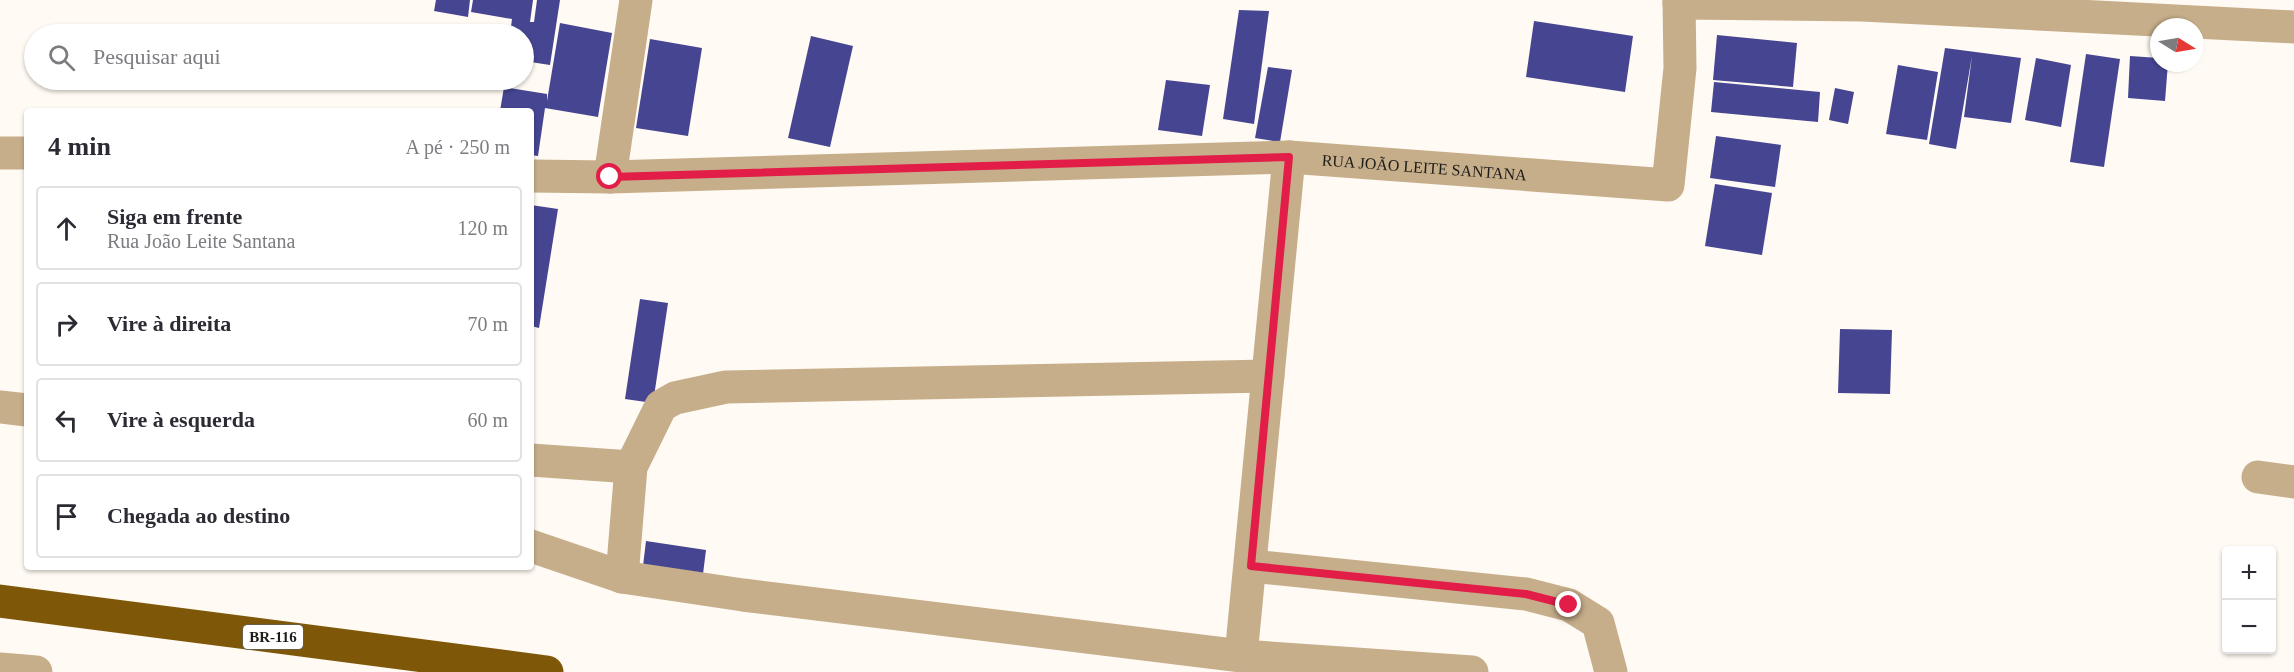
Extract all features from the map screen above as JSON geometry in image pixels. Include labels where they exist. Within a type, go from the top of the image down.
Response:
[{"type":"highway","name":"BR-116","points":[[0,601],[547,672]]},
{"type":"street","points":[[610,177],[636,0]]},
{"type":"street","points":[[1679,2],[1862,4],[2294,27]]},
{"type":"street","name":"RUA JOÃO LEITE SANTANA","points":[[534,176],[610,177],[1289,157],[1668,185],[1680,68],[1679,2]]},
{"type":"street","points":[[0,153],[24,153]]},
{"type":"street","points":[[1241,656],[1289,157]]},
{"type":"street","points":[[622,578],[631,467],[661,406],[675,398],[726,387],[1268,376]]},
{"type":"street","points":[[0,407],[24,410]]},
{"type":"street","points":[[534,460],[631,467]]},
{"type":"street","points":[[2258,477],[2294,482]]},
{"type":"street","points":[[534,547],[622,578],[743,595],[1241,656],[1472,672]]},
{"type":"street","points":[[1251,566],[1526,594],[1569,605],[1598,623],[1611,672]]},
{"type":"street","points":[[0,669],[36,672]]},
{"type":"building","points":[[436,0],[470,0],[468,17],[434,11]]},
{"type":"building","points":[[473,0],[533,0],[530,22],[534,22],[537,0],[560,0],[550,65],[534,63],[534,24],[511,24],[512,19],[471,12]]},
{"type":"building","points":[[1239,10],[1269,11],[1254,124],[1223,119]]},
{"type":"building","points":[[1534,21],[1633,36],[1625,92],[1526,77]]},
{"type":"building","points":[[560,23],[612,33],[598,117],[545,108],[538,156],[534,155],[534,108],[500,108],[504,90],[547,94],[547,101]]},
{"type":"building","points":[[1717,35],[1797,43],[1793,87],[1713,80]]},
{"type":"building","points":[[811,36],[853,46],[830,147],[788,138]]},
{"type":"building","points":[[650,39],[702,48],[688,136],[636,128]]},
{"type":"building","points":[[1945,48],[2021,58],[2011,123],[1964,117],[1972,56],[1956,149],[1929,144]]},
{"type":"building","points":[[2086,54],[2120,59],[2104,167],[2070,162]]},
{"type":"building","points":[[2130,56],[2150,57],[2150,72],[2167,72],[2165,101],[2128,98]]},
{"type":"building","points":[[2036,58],[2071,65],[2061,127],[2025,120]]},
{"type":"building","points":[[1898,65],[1938,72],[1927,140],[1886,134]]},
{"type":"building","points":[[1268,67],[1292,70],[1280,142],[1255,138]]},
{"type":"building","points":[[1166,80],[1210,85],[1202,136],[1158,130]]},
{"type":"building","points":[[1714,82],[1820,92],[1818,122],[1711,112]]},
{"type":"building","points":[[1835,88],[1854,92],[1848,124],[1829,120]]},
{"type":"building","points":[[1716,136],[1781,145],[1775,187],[1710,178]]},
{"type":"building","points":[[1715,184],[1772,193],[1762,255],[1705,246]]},
{"type":"building","points":[[534,205],[558,209],[539,328],[534,327]]},
{"type":"building","points":[[640,299],[668,303],[653,403],[625,399]]},
{"type":"building","points":[[1840,329],[1892,330],[1890,394],[1838,393]]},
{"type":"building","points":[[646,541],[706,550],[703,574],[643,566]]},
{"type":"route","points":[[610,177],[1024,163],[1289,157],[1251,566],[1526,594],[1569,605]]}]
